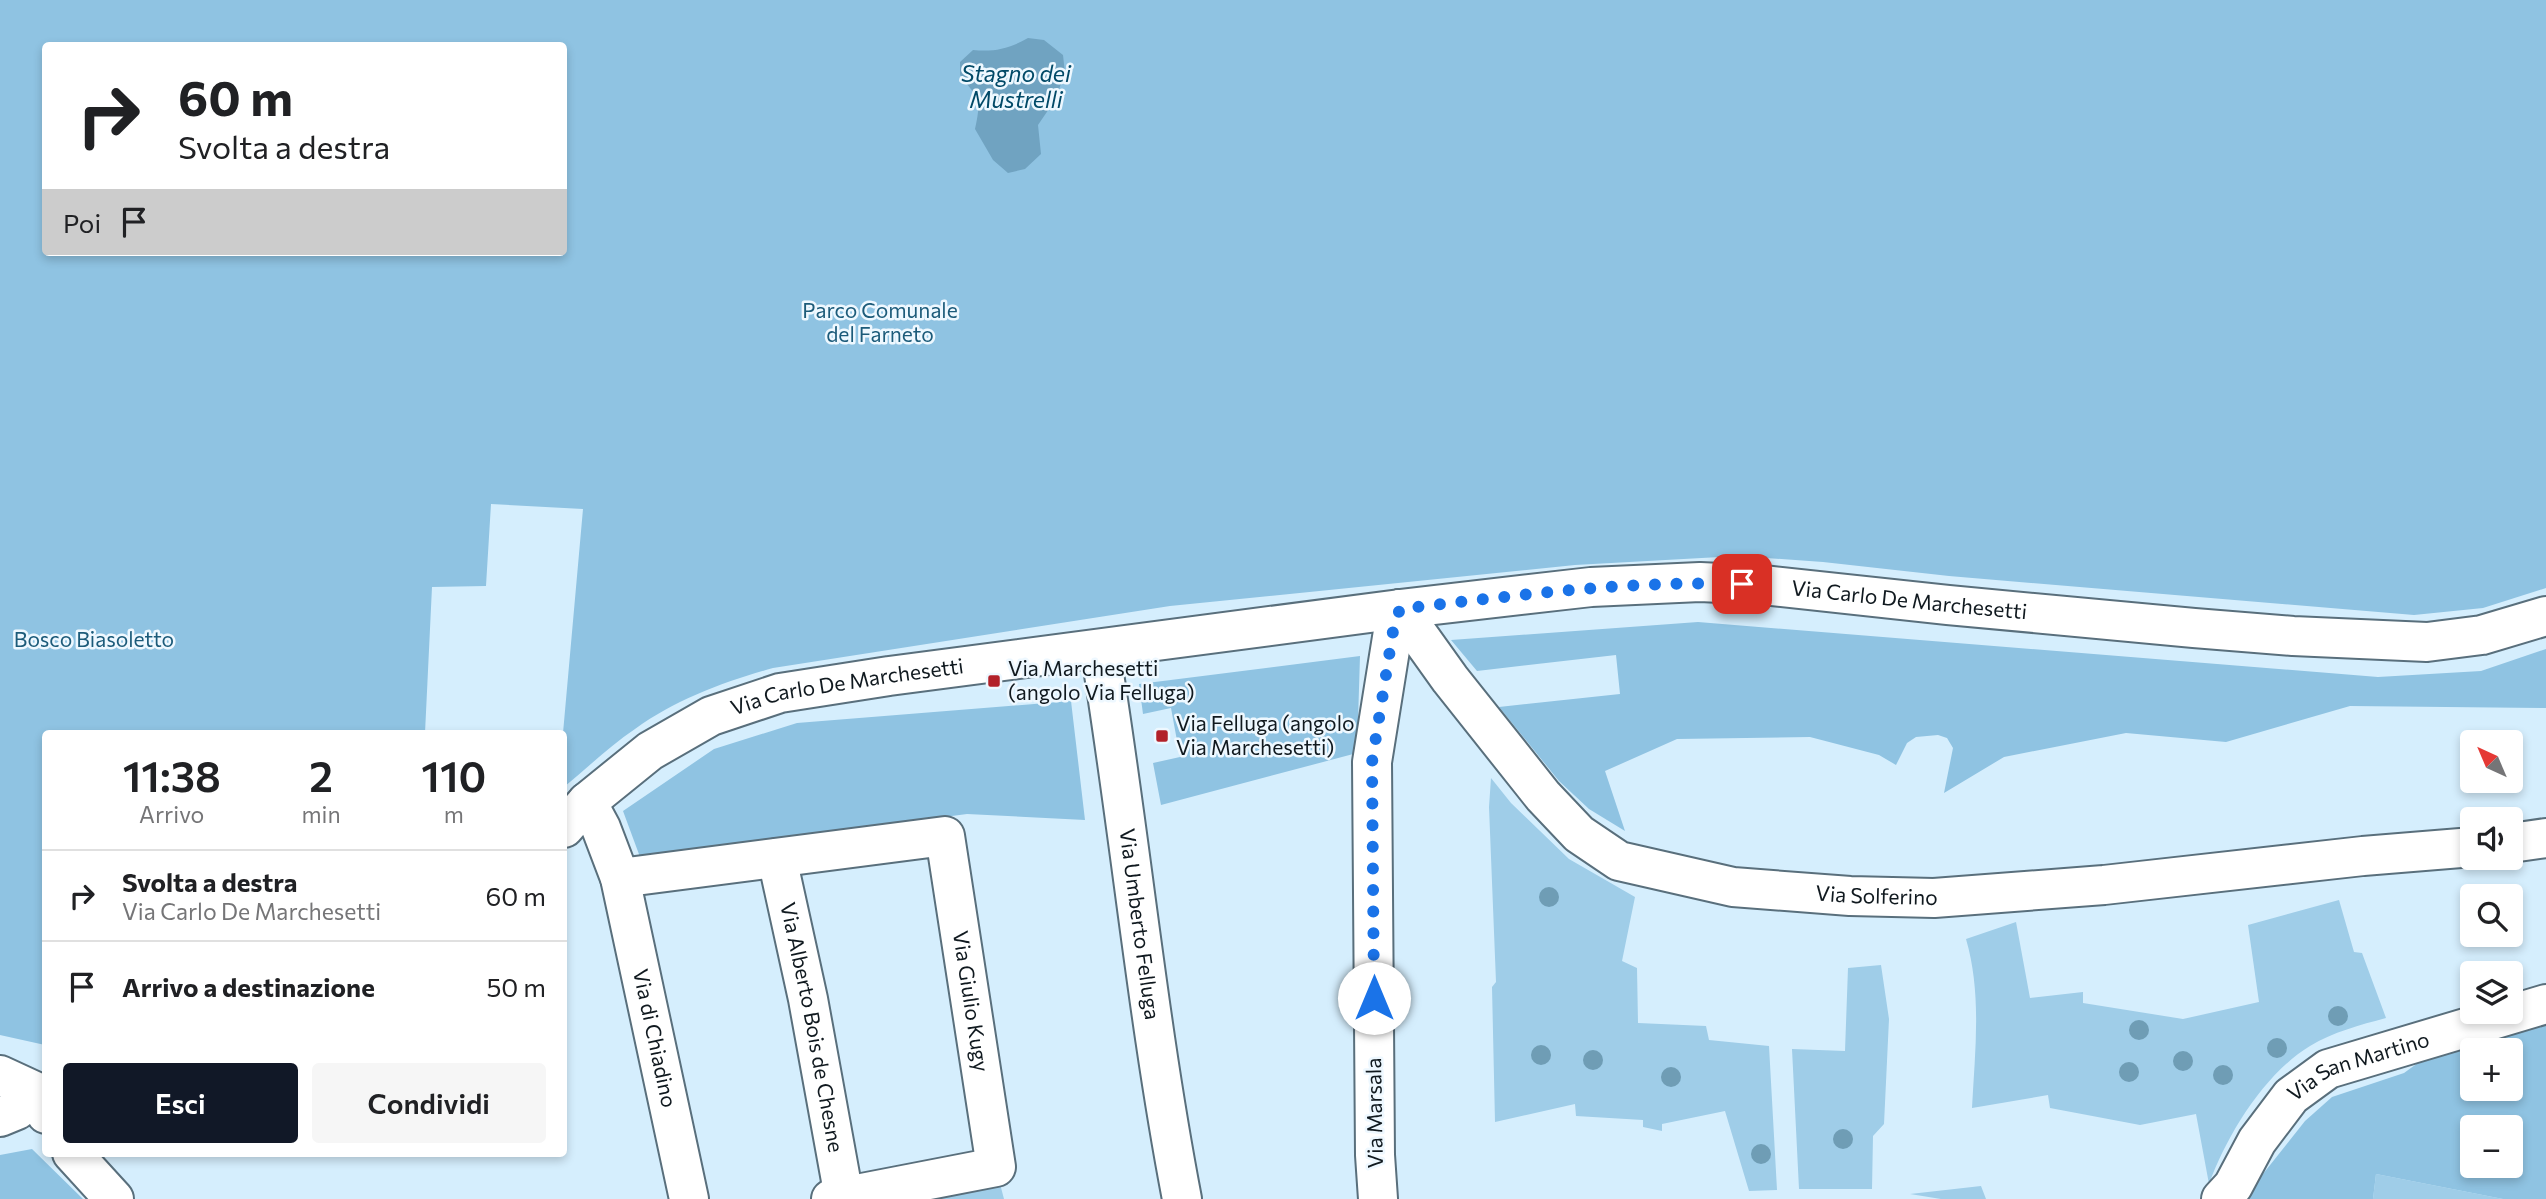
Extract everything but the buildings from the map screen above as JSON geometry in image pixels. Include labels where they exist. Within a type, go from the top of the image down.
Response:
[{"type":"street","name":"Via Carlo De Marchesetti","points":[[575,815],[650,751],[711,716],[780,693],[889,676],[1400,609],[1591,587],[1700,582],[1763,585],[2194,628],[2427,642],[2482,635],[2546,616]]},
{"type":"street","name":"Via Solferino","points":[[1400,609],[1458,689],[1543,796],[1579,834],[1619,861],[1732,887],[1850,896],[1934,898],[2104,885],[2363,856],[2460,848]]},
{"type":"street","name":"Via Marsala","points":[[1378,1199],[1375,1155],[1372,762],[1394,625],[1400,609]]},
{"type":"street","name":"Via Umberto Felluga","points":[[1100,649],[1112,719],[1146,984],[1182,1199]]},
{"type":"street","name":"Via di Chiadino","points":[[575,815],[601,828],[620,878],[689,1199]]},
{"type":"street","name":"Via Giulio Kugy","points":[[777,858],[945,836],[996,1167],[838,1198]]},
{"type":"street","points":[[2523,841],[2546,838]]},
{"type":"street","points":[[620,878],[777,858]]},
{"type":"street","name":"Via Alberto Bois de Chesne","points":[[777,858],[807,999],[838,1198]]},
{"type":"street","name":"Via San Martino","points":[[2221,1199],[2233,1186],[2257,1141],[2291,1096],[2328,1069],[2546,1004]]},
{"type":"street","points":[[0,1075],[42,1099]]},
{"type":"street","points":[[0,1117],[42,1101]]},
{"type":"street","points":[[76,1157],[114,1199]]},
{"type":"shaded area","points":[[1491,778],[1511,803],[1569,859],[1635,897],[1622,961],[1637,968],[1638,1023],[1706,1026],[1709,1040],[1769,1046],[1777,1190],[1749,1191],[1725,1111],[1662,1124],[1662,1131],[1643,1127],[1643,1120],[1576,1116],[1575,1104],[1495,1122],[1492,987],[1496,982],[1489,807]]},
{"type":"shaded area","points":[[2339,900],[2354,952],[2362,953],[2386,1018],[2347,1029],[2319,1041],[2277,1072],[2237,1126],[2209,1184],[2196,1114],[2140,1125],[2050,1108],[2048,1095],[1972,1108],[1976,1002],[1966,939],[2016,922],[2030,998],[2083,992],[2083,1003],[2183,1019],[2259,1002],[2248,925]]},
{"type":"shaded area","points":[[1881,965],[1889,1019],[1884,1124],[1873,1136],[1872,1189],[1799,1189],[1792,1049],[1845,1051],[1848,968]]},
{"type":"shaded area","points":[[2376,1174],[2503,1199],[2373,1199]]},
{"type":"shaded area","points":[[999,1180],[1004,1199],[907,1199]]},
{"type":"shaded area","points":[[1981,1186],[1986,1199],[1941,1199],[1910,1194]]},
{"type":"green space","name":"Parco Comunale del Farneto","points":[[0,0],[2546,0],[2546,588],[2483,608],[2414,615],[1738,556],[1575,565],[1170,606],[773,668],[684,700],[651,718],[567,784],[567,730],[563,730],[583,509],[491,504],[486,586],[432,587],[425,730],[42,730],[42,1044],[0,1035]]},
{"type":"green space","points":[[1698,622],[2378,677],[2481,671],[2546,649],[2546,708],[2350,706],[2226,742],[2126,733],[2004,757],[1944,793],[1953,748],[1947,738],[1938,735],[1916,737],[1907,743],[1896,765],[1879,755],[1810,737],[1677,739],[1605,771],[1625,831],[1589,809],[1559,781],[1499,707],[1620,694],[1616,655],[1477,671],[1451,640]]},
{"type":"green space","points":[[1360,656],[1357,753],[1161,805],[1153,763],[1180,757],[1171,708],[1143,714],[1139,684]]},
{"type":"green space","points":[[1071,701],[1085,820],[967,814],[640,857],[623,811],[714,749],[797,723]]},
{"type":"green space","points":[[2546,1017],[2546,1199],[2503,1199],[2376,1174],[2373,1199],[2243,1199],[2305,1121],[2332,1097],[2404,1073],[2433,1052],[2460,1044],[2460,1101],[2523,1101],[2523,1038],[2478,1038]]},
{"type":"green space","points":[[32,1149],[83,1199],[0,1199],[0,1155]]},
{"type":"water","name":"Stagno dei Mustrelli","points":[[1028,38],[1044,40],[1063,55],[1065,73],[1055,100],[1038,125],[1041,154],[1025,169],[1008,173],[993,160],[975,129],[977,99],[960,75],[960,62],[973,50],[1001,49]]},
{"type":"place","name":"Via Marchesetti (angolo Via Felluga)","points":[[994,681]]},
{"type":"place","name":"Via Felluga (angolo Via Marchesetti)","points":[[1162,736]]},
{"type":"route","points":[[1374,998],[1372,762],[1394,625],[1400,609],[1591,587],[1700,582],[1742,584]]},
{"type":"park label","name":"Bosco Biasoletto","points":[[94,640]]}]
